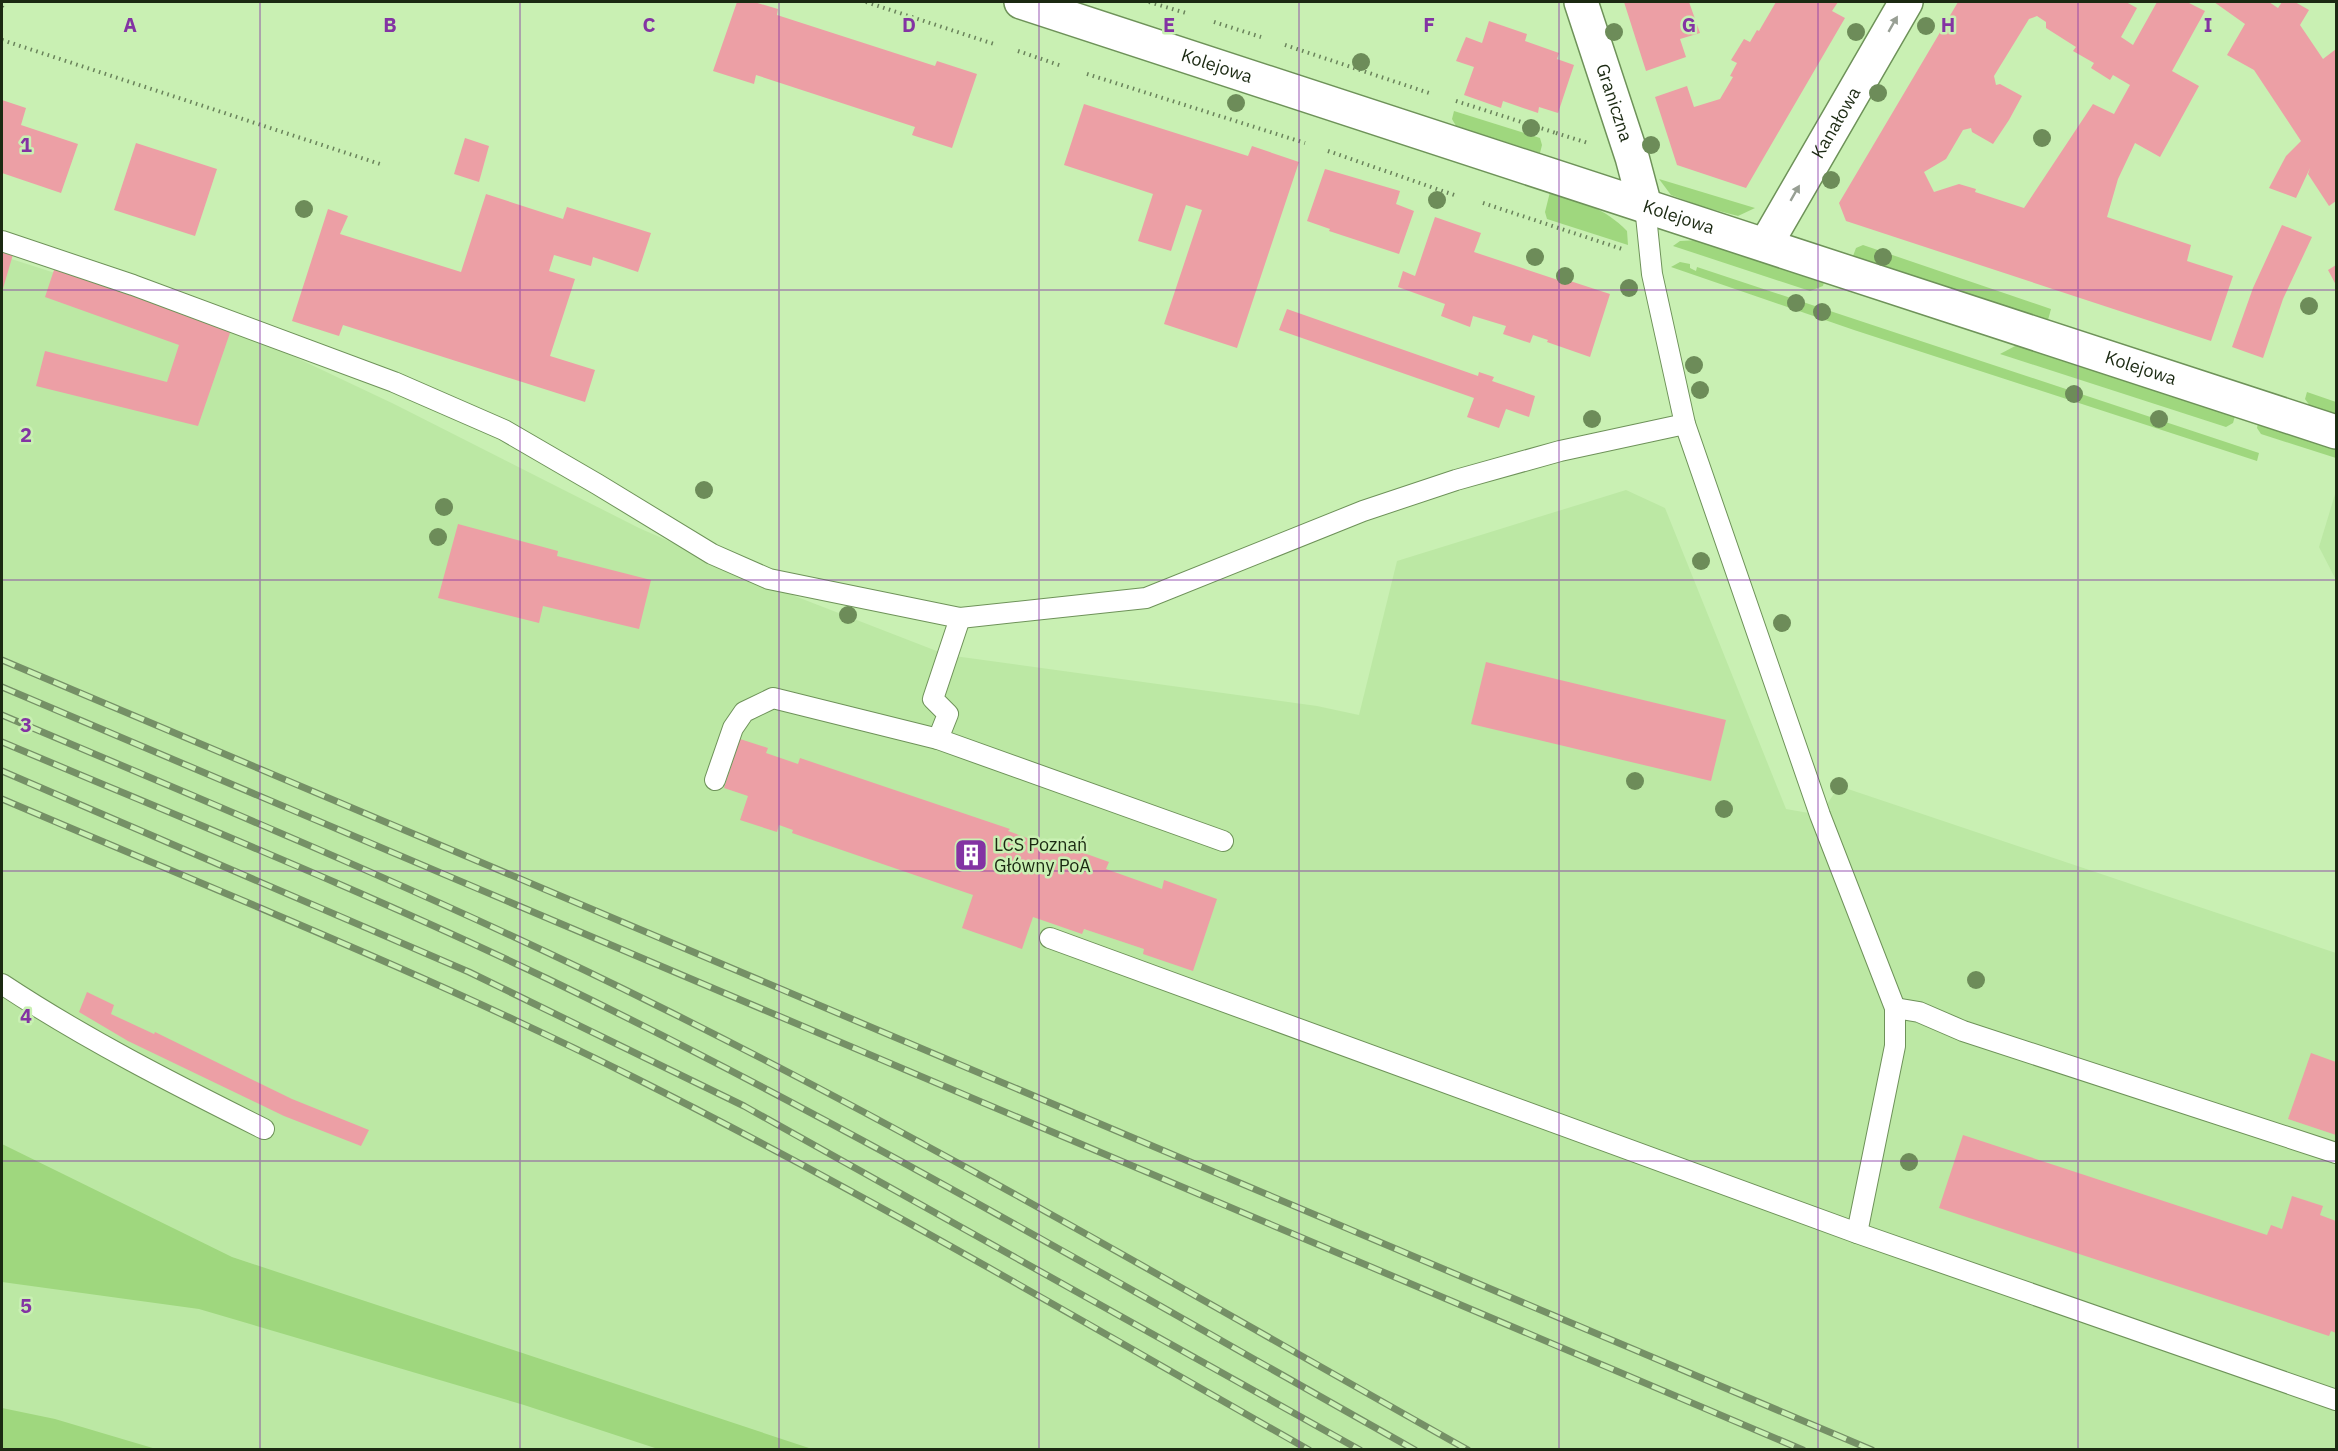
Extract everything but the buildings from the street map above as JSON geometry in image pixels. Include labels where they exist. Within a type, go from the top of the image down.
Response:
[{"type":"street","name":"Kolejowa","points":[[1021,2],[2337,432]]},
{"type":"street","name":"Graniczna","points":[[1581,2],[1632,158],[1645,206]]},
{"type":"street","name":"Kanałowa","points":[[1766,244],[1906,2]]},
{"type":"lane","points":[[1645,206],[1652,274],[1685,424],[1820,815],[1895,1008],[1895,1046],[1857,1233]]},
{"type":"lane","points":[[2,241],[133,285],[405,386],[504,430],[712,554],[769,579],[960,618],[1146,598],[1363,512],[1456,480],[1560,451],[1685,424]]},
{"type":"lane","points":[[938,739],[948,714],[933,699],[960,618]]},
{"type":"lane","points":[[715,780],[733,728],[744,712],[773,698],[938,739],[1223,841]]},
{"type":"lane","points":[[1050,938],[1857,1233],[2337,1400]]},
{"type":"lane","points":[[2,984],[65,1025],[264,1129]]},
{"type":"lane","points":[[1895,1008],[1919,1012],[1963,1031],[2337,1153]]},
{"type":"path","points":[[2,7],[3,2]]},
{"type":"path","points":[[866,2],[994,44]]},
{"type":"path","points":[[1149,2],[1186,13]]},
{"type":"path","points":[[1214,22],[1261,37]]},
{"type":"path","points":[[2,40],[383,165]]},
{"type":"path","points":[[1285,45],[1429,93]]},
{"type":"path","points":[[1018,51],[1062,66]]},
{"type":"path","points":[[1087,74],[1305,143]]},
{"type":"path","points":[[1456,102],[1556,133]]},
{"type":"path","points":[[1328,151],[1457,196]]},
{"type":"path","points":[[1483,202],[1629,251]]},
{"type":"shaded area","points":[[1454,111],[1540,138],[1542,145],[1540,153],[1456,126],[1452,119]]},
{"type":"shaded area","points":[[1659,179],[1755,208],[1738,216],[1700,206],[1671,195]]},
{"type":"shaded area","points":[[1550,192],[1582,202],[1610,216],[1627,231],[1628,245],[1547,219],[1545,212]]},
{"type":"shaded area","points":[[1699,240],[1824,282],[1823,286],[1810,291],[1673,246],[1680,241]]},
{"type":"shaded area","points":[[1863,245],[2051,309],[2048,320],[1853,256],[1856,248]]},
{"type":"shaded area","points":[[2,256],[248,335],[394,404],[639,528],[787,593],[947,655],[1317,706],[1359,715],[1397,561],[1626,490],[1665,508],[1786,809],[1820,815],[1839,786],[2336,953],[2336,1449],[2,1450]]},
{"type":"shaded area","points":[[1680,262],[1690,264],[1690,268],[1696,271],[1697,267],[2259,453],[2257,461],[1854,330],[1671,267]]},
{"type":"shaded area","points":[[2017,345],[2235,416],[2233,423],[2226,427],[2000,354]]},
{"type":"shaded area","points":[[2307,392],[2336,402],[2336,415],[2310,406],[2305,399]]},
{"type":"shaded area","points":[[2258,423],[2336,449],[2336,458],[2261,434],[2257,428]]},
{"type":"shaded area","points":[[2336,491],[2336,580],[2319,547]]},
{"type":"shaded area","points":[[2,1144],[232,1257],[812,1449],[658,1449],[524,1405],[199,1309],[2,1282]]},
{"type":"shaded area","points":[[2,1408],[55,1419],[156,1449],[2,1449]]},
{"type":"railway","points":[[2,660],[1872,1450]]},
{"type":"railway","points":[[2,687],[1803,1450]]},
{"type":"railway","points":[[2,715],[414,891],[658,1006],[964,1166],[1468,1450]]},
{"type":"railway","points":[[2,742],[276,857],[481,947],[659,1034],[877,1148],[1415,1450]]},
{"type":"railway","points":[[2,771],[469,972],[744,1106],[1360,1450]]},
{"type":"railway","points":[[2,799],[398,968],[633,1077],[889,1212],[1309,1450]]},
{"type":"place","name":"LCS Poznań Główny PoA","points":[[971,855]]}]
